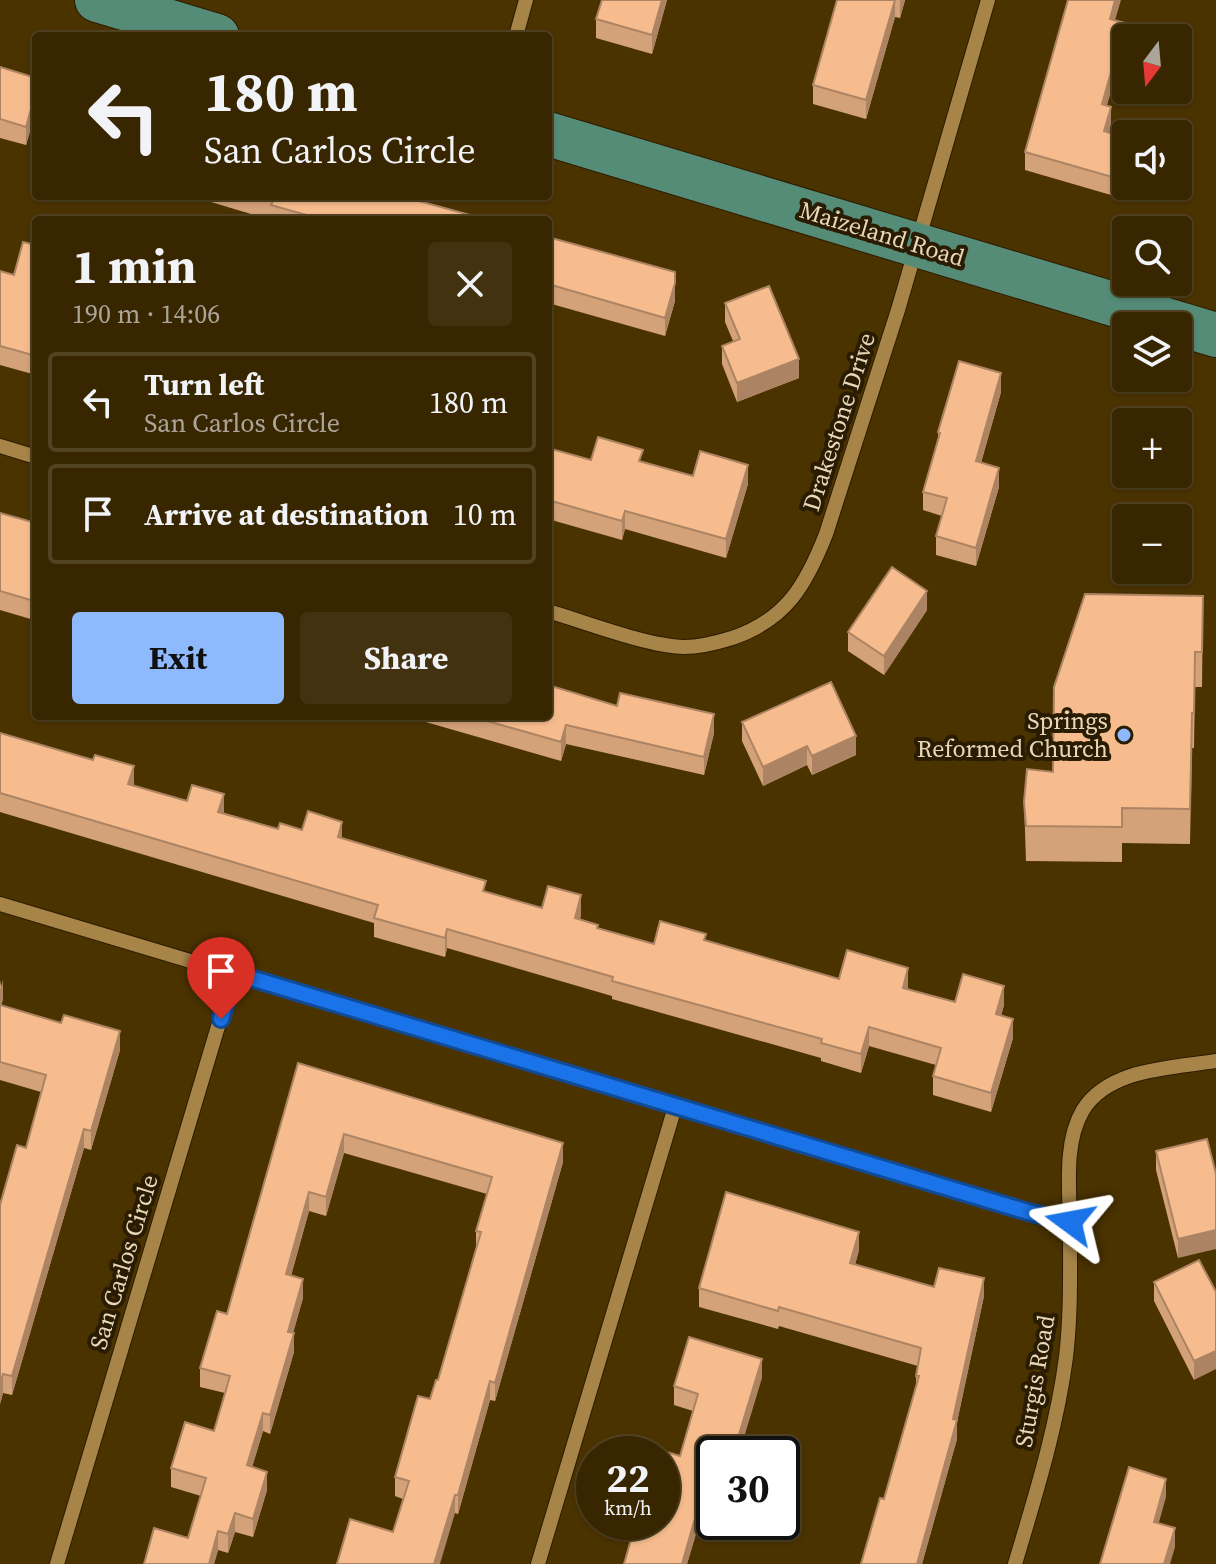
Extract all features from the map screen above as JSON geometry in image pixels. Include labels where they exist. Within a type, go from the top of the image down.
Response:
[{"type":"main road","points":[[97,0],[204,32]]},
{"type":"main road","name":"Maizeland Road","points":[[552,135],[1216,335]]},
{"type":"street","points":[[517,32],[526,0]]},
{"type":"street","name":"Drakestone Drive","points":[[552,612],[683,647],[713,644],[743,634],[771,620],[795,597],[812,568],[826,534],[917,244],[988,0]]},
{"type":"street","points":[[0,446],[32,456]]},
{"type":"street","points":[[0,904],[1070,1222]]},
{"type":"street","name":"San Carlos Circle","points":[[57,1564],[234,973]]},
{"type":"street","name":"Sturgis Road","points":[[1015,1564],[1037,1491],[1065,1362],[1070,1318],[1070,1163],[1073,1136],[1083,1111],[1096,1095],[1117,1081],[1216,1061]]},
{"type":"street","points":[[538,1564],[675,1107]]},
{"type":"building","points":[[602,0],[662,0],[652,35],[596,19]]},
{"type":"building","points":[[837,0],[895,0],[866,100],[813,85]]},
{"type":"building","points":[[1068,0],[1115,0],[1110,19],[1125,23],[1112,24],[1112,69],[1102,104],[1111,107],[1104,131],[1112,134],[1112,177],[1025,152]]},
{"type":"building","points":[[0,67],[32,77],[32,106],[26,127],[0,119]]},
{"type":"building","points":[[270,200],[416,200],[474,216],[310,216],[271,205],[273,201]]},
{"type":"building","points":[[552,238],[675,272],[665,318],[552,285]]},
{"type":"building","points":[[23,242],[32,244],[32,355],[0,346],[0,271],[14,275]]},
{"type":"building","points":[[769,286],[799,359],[737,383],[722,346],[740,339],[725,303]]},
{"type":"building","points":[[959,361],[1001,373],[976,461],[999,468],[976,548],[936,536],[947,498],[923,492]]},
{"type":"building","points":[[598,437],[643,450],[639,461],[693,476],[700,451],[748,465],[726,539],[625,511],[622,521],[552,501],[552,449],[591,460]]},
{"type":"building","points":[[0,513],[32,522],[32,600],[0,591]]},
{"type":"building","points":[[892,567],[927,591],[884,656],[848,632]]},
{"type":"building","name":"Springs Reformed Church","points":[[1085,594],[1203,596],[1202,652],[1195,652],[1190,809],[1122,808],[1122,827],[1026,826],[1024,802],[1027,769],[1053,772],[1054,687]]},
{"type":"building","points":[[831,682],[856,736],[812,756],[807,746],[763,767],[742,722]]},
{"type":"building","points":[[552,686],[617,706],[620,693],[714,714],[704,757],[566,725],[561,742],[484,720],[552,720]]},
{"type":"building","points":[[0,733],[93,760],[95,755],[134,766],[128,784],[187,801],[192,785],[224,794],[218,812],[278,829],[280,823],[302,830],[308,811],[342,822],[338,837],[486,881],[483,891],[542,908],[548,886],[581,895],[575,918],[598,925],[597,928],[654,944],[660,921],[706,934],[704,940],[839,979],[847,950],[908,968],[903,988],[955,1002],[963,974],[1004,986],[996,1014],[1013,1019],[991,1093],[933,1076],[941,1048],[869,1027],[861,1054],[821,1043],[822,1039],[612,981],[613,977],[447,929],[445,938],[374,918],[378,905],[0,793]]},
{"type":"building","points":[[0,1005],[61,1023],[64,1015],[120,1031],[91,1131],[84,1129],[12,1376],[3,1374],[0,1385],[0,1205],[17,1145],[26,1148],[46,1075],[0,1062]]},
{"type":"building","points":[[298,1063],[563,1143],[495,1383],[490,1381],[458,1495],[455,1495],[434,1564],[337,1564],[350,1519],[393,1532],[409,1481],[395,1477],[418,1396],[430,1399],[438,1380],[481,1232],[476,1231],[492,1177],[344,1134],[326,1197],[309,1192],[286,1274],[303,1279],[288,1332],[294,1333],[270,1415],[263,1413],[247,1465],[267,1472],[253,1519],[235,1513],[228,1534],[218,1531],[209,1564],[144,1564],[154,1528],[188,1538],[206,1478],[171,1468],[185,1422],[214,1431],[230,1376],[200,1368],[217,1311],[227,1314]]},
{"type":"building","points":[[1207,1139],[1216,1174],[1216,1230],[1178,1239],[1156,1151]]},
{"type":"building","points":[[726,1192],[859,1232],[850,1263],[934,1287],[939,1268],[984,1278],[953,1419],[957,1420],[917,1564],[861,1564],[880,1498],[884,1499],[919,1376],[916,1376],[921,1348],[779,1307],[778,1311],[699,1288]]},
{"type":"building","points":[[1199,1260],[1216,1292],[1216,1351],[1194,1361],[1154,1282]]},
{"type":"building","points":[[689,1337],[762,1359],[738,1436],[696,1436],[696,1515],[682,1564],[624,1564],[631,1540],[680,1540],[680,1456],[698,1394],[674,1386]]},
{"type":"building","points":[[1129,1467],[1166,1479],[1154,1522],[1175,1528],[1164,1564],[1100,1564]]},
{"type":"place","name":"Springs Reformed Church","points":[[1124,735]]},
{"type":"route","points":[[221,1019],[234,973],[1028,1212],[1070,1222]]}]
